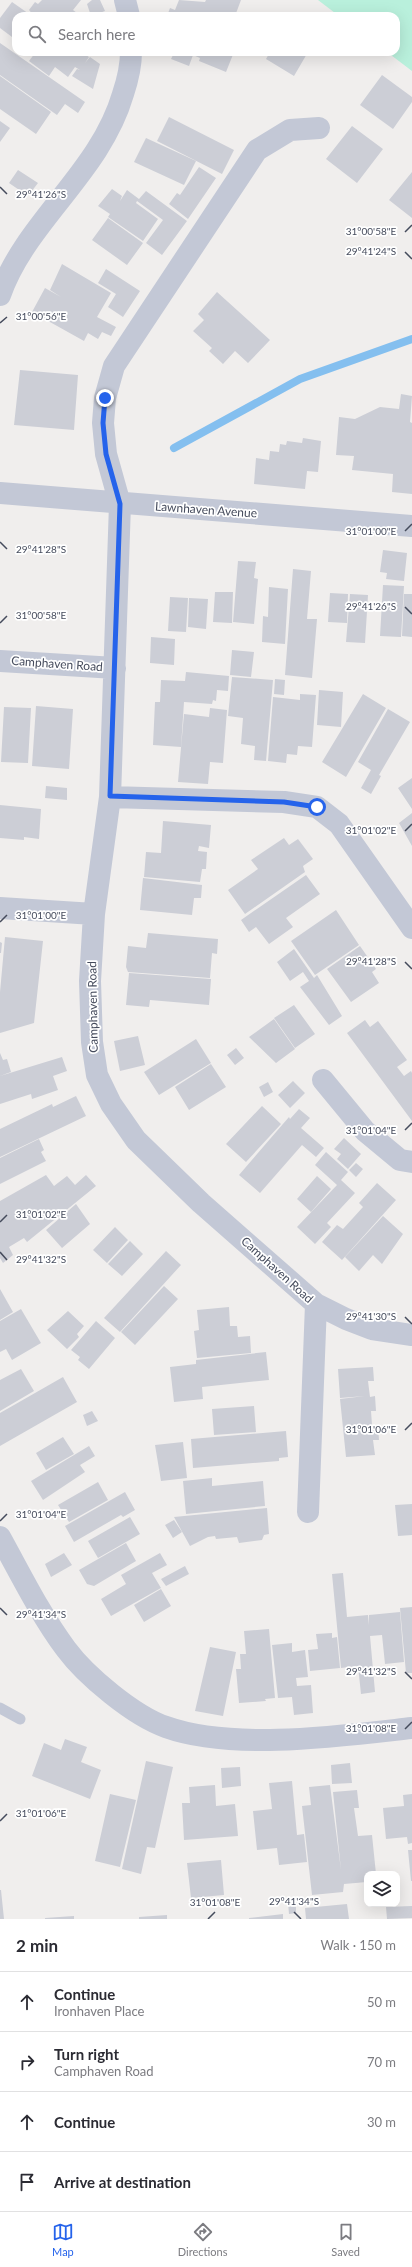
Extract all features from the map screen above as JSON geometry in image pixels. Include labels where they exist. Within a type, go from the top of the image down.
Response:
[{"type":"street","points":[[125,0],[128,12]]},
{"type":"street","points":[[0,295],[19,255],[91,162],[118,112],[131,67],[131,56]]},
{"type":"street","name":"Camphaven Road","points":[[319,128],[290,130],[257,150],[114,366],[105,398],[103,423],[106,454],[120,504],[110,796],[94,914],[90,981],[92,1042],[97,1075],[111,1104],[136,1140],[202,1203],[316,1304],[346,1320],[372,1329],[412,1335]]},
{"type":"street","name":"Lawnhaven Avenue","points":[[0,493],[120,504],[412,526]]},
{"type":"street","name":"Camphaven Road","points":[[0,661],[115,668]]},
{"type":"street","points":[[110,796],[284,802],[317,807],[339,824],[412,928]]},
{"type":"street","points":[[0,908],[94,914]]},
{"type":"street","points":[[323,1080],[365,1131],[400,1160],[412,1162]]},
{"type":"street","name":"Camphaven Road","points":[[308,1512],[316,1304]]},
{"type":"street","points":[[0,1537],[42,1613],[67,1650],[94,1678],[128,1706],[165,1726],[199,1735],[250,1740],[356,1734],[412,1728]]},
{"type":"lane","points":[[0,1708],[20,1719]]},
{"type":"green space","points":[[318,0],[412,0],[412,71],[392,56],[400,56],[400,12],[334,12]]},
{"type":"building","points":[[42,0],[81,0],[73,10],[76,12],[31,12],[29,10],[35,2],[38,4]]},
{"type":"building","points":[[92,0],[100,0],[105,11],[90,12],[87,4]]},
{"type":"building","points":[[179,0],[205,2],[206,0],[241,0],[236,12],[168,12],[170,8],[175,10]]},
{"type":"building","points":[[12,2],[26,12],[12,12],[12,37],[0,28],[0,18]]},
{"type":"building","points":[[0,43],[12,51],[12,56],[19,56],[85,102],[78,113],[65,104],[57,115],[0,75]]},
{"type":"building","points":[[33,56],[88,56],[89,57],[85,63],[90,57],[100,64],[93,89],[72,76],[77,69],[80,70],[75,67],[68,77],[55,67],[49,76],[29,61]]},
{"type":"building","points":[[172,56],[193,56],[189,66],[171,59]]},
{"type":"building","points":[[195,56],[232,56],[226,72],[199,61],[200,58]]},
{"type":"building","points":[[268,56],[306,56],[294,76],[266,59]]},
{"type":"building","points":[[382,75],[412,97],[412,102],[393,129],[360,105]]},
{"type":"building","points":[[0,76],[51,112],[36,134],[0,109]]},
{"type":"building","points":[[169,117],[234,150],[222,174],[157,141]]},
{"type":"building","points":[[0,121],[10,128],[0,142]]},
{"type":"building","points":[[352,126],[383,149],[357,183],[326,159]]},
{"type":"building","points":[[146,138],[196,161],[184,185],[134,162]]},
{"type":"building","points":[[199,167],[216,178],[188,219],[169,204],[177,193],[180,195]]},
{"type":"building","points":[[18,170],[38,183],[28,196],[9,183]]},
{"type":"building","points":[[412,172],[412,218],[389,200]]},
{"type":"building","points":[[112,189],[122,196],[120,201],[127,190],[139,199],[146,191],[187,221],[162,255],[146,243],[163,220],[137,201],[136,203],[158,219],[143,241],[108,217],[110,214],[98,206]]},
{"type":"building","points":[[108,218],[143,243],[127,265],[92,240]]},
{"type":"building","points":[[62,264],[111,293],[97,317],[116,327],[111,336],[102,332],[98,339],[88,333],[84,341],[32,312],[45,288],[61,297],[50,290]]},
{"type":"building","points":[[106,269],[140,291],[123,317],[108,307],[116,294],[98,283]]},
{"type":"building","points":[[217,292],[270,340],[248,363],[235,351],[223,364],[209,351],[212,348],[193,331],[204,320],[198,314]]},
{"type":"building","points":[[20,370],[78,375],[74,430],[14,425]]},
{"type":"building","points":[[401,394],[412,396],[410,422],[412,423],[412,494],[392,492],[393,474],[352,470],[354,456],[336,455],[339,417],[355,419],[380,407],[399,409]]},
{"type":"building","points":[[303,438],[321,441],[318,472],[307,471],[305,489],[254,484],[256,458],[269,460],[270,451],[279,452],[280,444],[286,445],[287,441],[302,443]]},
{"type":"building","points":[[383,550],[407,553],[404,581],[386,579],[387,573],[380,572]]},
{"type":"building","points":[[238,561],[256,562],[254,578],[258,579],[254,624],[233,622]]},
{"type":"building","points":[[293,569],[311,571],[307,619],[317,619],[312,678],[285,675]]},
{"type":"building","points":[[383,585],[404,586],[401,637],[380,636]]},
{"type":"building","points":[[269,587],[288,589],[285,644],[262,642],[263,616],[268,617]]},
{"type":"building","points":[[215,592],[233,592],[232,623],[213,622]]},
{"type":"building","points":[[330,593],[348,594],[347,623],[328,622]]},
{"type":"building","points":[[350,594],[368,595],[365,643],[346,642]]},
{"type":"building","points":[[404,594],[412,594],[412,637],[402,636]]},
{"type":"building","points":[[170,597],[188,598],[186,632],[168,631]]},
{"type":"building","points":[[189,598],[208,599],[206,629],[188,627]]},
{"type":"building","points":[[151,637],[175,639],[174,665],[150,663]]},
{"type":"building","points":[[232,650],[254,652],[251,677],[230,675]]},
{"type":"building","points":[[186,672],[229,676],[228,691],[217,690],[216,701],[213,700],[212,704],[184,702],[181,747],[153,745],[155,702],[160,702],[161,680],[185,681]]},
{"type":"building","points":[[232,677],[273,680],[266,761],[254,760],[255,746],[241,744],[243,718],[228,716]]},
{"type":"building","points":[[275,679],[285,680],[284,695],[274,694]]},
{"type":"building","points":[[319,690],[343,692],[341,727],[317,725]]},
{"type":"building","points":[[300,694],[316,695],[312,747],[298,746],[297,755],[287,754],[286,763],[268,761],[273,697],[300,700]]},
{"type":"building","points":[[363,694],[386,708],[346,777],[322,762]]},
{"type":"building","points":[[36,706],[73,709],[69,769],[32,766]]},
{"type":"building","points":[[4,707],[31,708],[28,763],[1,762]]},
{"type":"building","points":[[210,708],[227,710],[223,763],[210,762],[208,784],[178,782],[184,714],[209,717]]},
{"type":"building","points":[[388,709],[410,722],[379,775],[381,776],[371,794],[361,788],[371,770],[358,762]]},
{"type":"building","points":[[412,778],[412,809],[398,788]]},
{"type":"building","points":[[46,786],[67,788],[67,800],[45,798]]},
{"type":"building","points":[[0,805],[41,809],[39,839],[24,837],[24,840],[0,838]]},
{"type":"building","points":[[412,813],[412,846],[399,823]]},
{"type":"building","points":[[163,821],[211,825],[209,848],[199,846],[198,851],[207,852],[206,869],[202,869],[200,882],[144,877],[146,852],[161,853]]},
{"type":"building","points":[[284,838],[289,845],[298,839],[313,859],[303,866],[305,872],[245,914],[228,890],[258,869],[251,860]]},
{"type":"building","points":[[306,875],[320,894],[286,918],[293,927],[269,944],[256,927],[249,932],[241,920]]},
{"type":"building","points":[[143,878],[202,885],[201,898],[194,898],[192,915],[140,910]]},
{"type":"building","points":[[336,910],[359,945],[315,975],[291,941]]},
{"type":"building","points":[[148,933],[218,939],[217,954],[212,953],[210,978],[128,972],[126,967],[128,946],[146,948]]},
{"type":"building","points":[[5,937],[43,941],[34,1023],[0,1033],[0,992]]},
{"type":"building","points":[[0,942],[2,943],[1,953],[0,953]]},
{"type":"building","points":[[360,946],[376,969],[372,972],[379,983],[351,1002],[327,969]]},
{"type":"building","points":[[294,949],[314,978],[317,975],[342,1016],[329,1025],[300,987],[309,981],[303,972],[290,981],[277,962]]},
{"type":"building","points":[[129,973],[211,979],[209,1005],[150,1000],[149,1007],[126,1005]]},
{"type":"building","points":[[294,1005],[315,1034],[295,1048],[274,1018]]},
{"type":"building","points":[[274,1019],[295,1049],[276,1063],[249,1037]]},
{"type":"building","points":[[365,1020],[370,1027],[378,1021],[407,1060],[397,1067],[404,1076],[411,1071],[412,1073],[412,1121],[347,1033]]},
{"type":"building","points":[[138,1036],[145,1065],[120,1071],[114,1041]]},
{"type":"building","points":[[196,1039],[211,1063],[159,1095],[144,1072]]},
{"type":"building","points":[[236,1048],[244,1058],[235,1065],[227,1055]]},
{"type":"building","points":[[0,1053],[3,1060],[7,1059],[11,1072],[0,1076]]},
{"type":"building","points":[[62,1057],[67,1071],[53,1076],[58,1090],[32,1099],[31,1094],[0,1104],[0,1076]]},
{"type":"building","points":[[211,1064],[226,1087],[189,1110],[175,1087]]},
{"type":"building","points":[[293,1081],[305,1093],[290,1108],[278,1095]]},
{"type":"building","points":[[268,1082],[273,1092],[264,1097],[259,1087]]},
{"type":"building","points":[[76,1096],[86,1116],[0,1157],[0,1129],[52,1104],[53,1107]]},
{"type":"building","points":[[262,1106],[281,1124],[246,1162],[226,1144]]},
{"type":"building","points":[[299,1109],[310,1118],[301,1128],[324,1148],[316,1157],[302,1145],[260,1193],[239,1175],[289,1117],[290,1119]]},
{"type":"building","points":[[344,1138],[361,1154],[348,1169],[337,1159],[341,1154],[334,1149]]},
{"type":"building","points":[[39,1139],[44,1150],[41,1152],[46,1161],[0,1184],[0,1158]]},
{"type":"building","points":[[326,1152],[348,1172],[341,1180],[355,1193],[327,1223],[331,1227],[315,1244],[297,1227],[337,1185],[315,1165]]},
{"type":"building","points":[[356,1163],[363,1169],[356,1177],[349,1170]]},
{"type":"building","points":[[46,1175],[54,1186],[67,1176],[75,1185],[86,1175],[96,1186],[27,1242],[24,1238],[9,1247],[13,1255],[3,1263],[0,1258],[0,1201]]},
{"type":"building","points":[[317,1176],[331,1189],[311,1212],[297,1199]]},
{"type":"building","points":[[377,1183],[396,1200],[342,1260],[322,1242],[337,1225],[343,1229],[363,1207],[359,1203]]},
{"type":"building","points":[[76,1204],[90,1224],[62,1248],[46,1230]]},
{"type":"building","points":[[383,1216],[403,1234],[382,1264],[373,1255],[359,1271],[345,1257]]},
{"type":"building","points":[[115,1227],[128,1240],[107,1263],[93,1250]]},
{"type":"building","points":[[130,1241],[143,1254],[122,1276],[108,1264]]},
{"type":"building","points":[[166,1251],[181,1265],[120,1332],[104,1318]]},
{"type":"building","points":[[164,1286],[178,1299],[135,1345],[121,1332]]},
{"type":"building","points":[[0,1289],[13,1312],[0,1320]]},
{"type":"building","points":[[229,1307],[230,1326],[237,1326],[238,1337],[250,1336],[251,1353],[197,1358],[194,1331],[199,1330],[197,1310]]},
{"type":"building","points":[[21,1309],[41,1343],[12,1360],[6,1349],[0,1352],[0,1321]]},
{"type":"building","points":[[68,1311],[84,1326],[77,1334],[79,1337],[67,1349],[47,1330]]},
{"type":"building","points":[[96,1321],[115,1338],[89,1369],[78,1360],[80,1357],[71,1350]]},
{"type":"building","points":[[266,1352],[269,1380],[202,1387],[203,1399],[174,1402],[170,1367],[196,1364],[196,1360]]},
{"type":"building","points":[[373,1367],[374,1381],[368,1381],[370,1397],[375,1396],[376,1411],[371,1411],[372,1425],[359,1427],[378,1426],[379,1440],[373,1440],[375,1455],[346,1457],[340,1399],[365,1396],[340,1398],[338,1369]]},
{"type":"building","points":[[21,1369],[34,1391],[0,1411],[0,1380]]},
{"type":"building","points":[[63,1377],[77,1402],[0,1446],[0,1413]]},
{"type":"building","points":[[254,1406],[256,1432],[214,1435],[212,1409]]},
{"type":"building","points":[[92,1411],[98,1421],[87,1426],[83,1415]]},
{"type":"building","points":[[286,1431],[288,1457],[279,1458],[279,1461],[193,1468],[191,1439]]},
{"type":"building","points":[[63,1437],[74,1454],[46,1470],[36,1453]]},
{"type":"building","points":[[183,1442],[187,1478],[161,1481],[155,1445]]},
{"type":"building","points":[[89,1446],[95,1456],[80,1465],[85,1472],[43,1500],[31,1481]]},
{"type":"building","points":[[212,1478],[212,1486],[263,1481],[265,1506],[186,1514],[183,1481]]},
{"type":"building","points":[[98,1482],[108,1500],[69,1522],[58,1505]]},
{"type":"building","points":[[125,1492],[135,1510],[123,1517],[121,1515],[74,1542],[65,1526]]},
{"type":"building","points":[[412,1504],[412,1535],[398,1536],[395,1505]]},
{"type":"building","points":[[267,1508],[269,1534],[264,1535],[262,1540],[239,1543],[237,1537],[216,1539],[215,1536],[208,1537],[190,1546],[174,1517]]},
{"type":"building","points":[[130,1517],[140,1534],[98,1558],[88,1541]]},
{"type":"building","points":[[174,1520],[182,1532],[173,1538],[165,1525]]},
{"type":"building","points":[[126,1543],[136,1561],[94,1586],[87,1584],[79,1570]]},
{"type":"building","points":[[64,1553],[72,1565],[51,1577],[45,1564]]},
{"type":"building","points":[[160,1553],[167,1565],[152,1573],[161,1588],[111,1616],[101,1599],[126,1584],[121,1575]]},
{"type":"building","points":[[185,1566],[189,1574],[166,1586],[161,1579]]},
{"type":"building","points":[[343,1573],[347,1617],[368,1615],[369,1625],[369,1615],[400,1612],[404,1662],[385,1664],[382,1635],[370,1636],[375,1692],[361,1694],[358,1666],[341,1668],[332,1574]]},
{"type":"building","points":[[161,1589],[171,1606],[144,1622],[134,1605]]},
{"type":"building","points":[[412,1607],[412,1673],[406,1673],[400,1608]]},
{"type":"building","points":[[269,1629],[275,1698],[265,1699],[266,1701],[239,1703],[236,1669],[241,1669],[240,1654],[246,1654],[244,1631]]},
{"type":"building","points":[[332,1633],[332,1638],[337,1637],[340,1668],[310,1671],[308,1650],[318,1649],[316,1634]]},
{"type":"building","points":[[292,1643],[292,1652],[305,1650],[308,1677],[296,1678],[297,1686],[311,1685],[313,1713],[294,1715],[292,1697],[278,1698],[272,1645]]},
{"type":"building","points":[[210,1647],[236,1652],[223,1716],[195,1711]]},
{"type":"building","points":[[65,1739],[87,1747],[81,1762],[101,1770],[90,1799],[32,1776],[44,1743],[61,1750]]},
{"type":"building","points":[[146,1761],[173,1767],[155,1848],[147,1847],[141,1874],[122,1869]]},
{"type":"building","points":[[350,1763],[352,1783],[332,1784],[331,1765]]},
{"type":"building","points":[[240,1767],[241,1786],[222,1788],[221,1768]]},
{"type":"building","points":[[292,1781],[297,1835],[304,1834],[307,1862],[279,1865],[277,1848],[257,1850],[253,1811],[272,1809],[269,1783]]},
{"type":"building","points":[[215,1785],[216,1806],[235,1804],[238,1836],[184,1840],[182,1803],[190,1803],[189,1787]]},
{"type":"building","points":[[330,1785],[341,1870],[333,1792],[357,1790],[359,1808],[354,1808],[358,1836],[372,1835],[376,1871],[364,1871],[364,1882],[344,1884],[343,1892],[312,1895],[302,1806],[311,1805],[309,1787]]},
{"type":"building","points":[[110,1794],[136,1800],[120,1867],[95,1861]]},
{"type":"building","points":[[412,1794],[412,1843],[408,1844],[407,1837],[386,1839],[383,1808],[404,1806],[403,1795]]},
{"type":"building","points":[[408,1850],[412,1850],[412,1881],[411,1881]]},
{"type":"building","points":[[221,1860],[224,1895],[191,1898],[187,1863]]},
{"type":"building","points":[[1,1890],[4,1919],[0,1919]]},
{"type":"building","points":[[288,1903],[296,1903],[296,1913],[289,1914]]},
{"type":"building","points":[[347,1904],[349,1919],[306,1919],[305,1908]]},
{"type":"building","points":[[412,1906],[412,1918],[387,1919],[386,1907]]},
{"type":"building","points":[[283,1914],[283,1919],[249,1919],[249,1918]]},
{"type":"building","points":[[167,1915],[167,1919],[139,1919],[139,1917]]},
{"type":"building","points":[[74,1916],[74,1919],[45,1919],[45,1918]]},
{"type":"waterway","points":[[174,448],[300,379],[412,339]]},
{"type":"route","points":[[105,398],[103,423],[106,454],[120,504],[110,796],[284,802],[317,807]]}]
